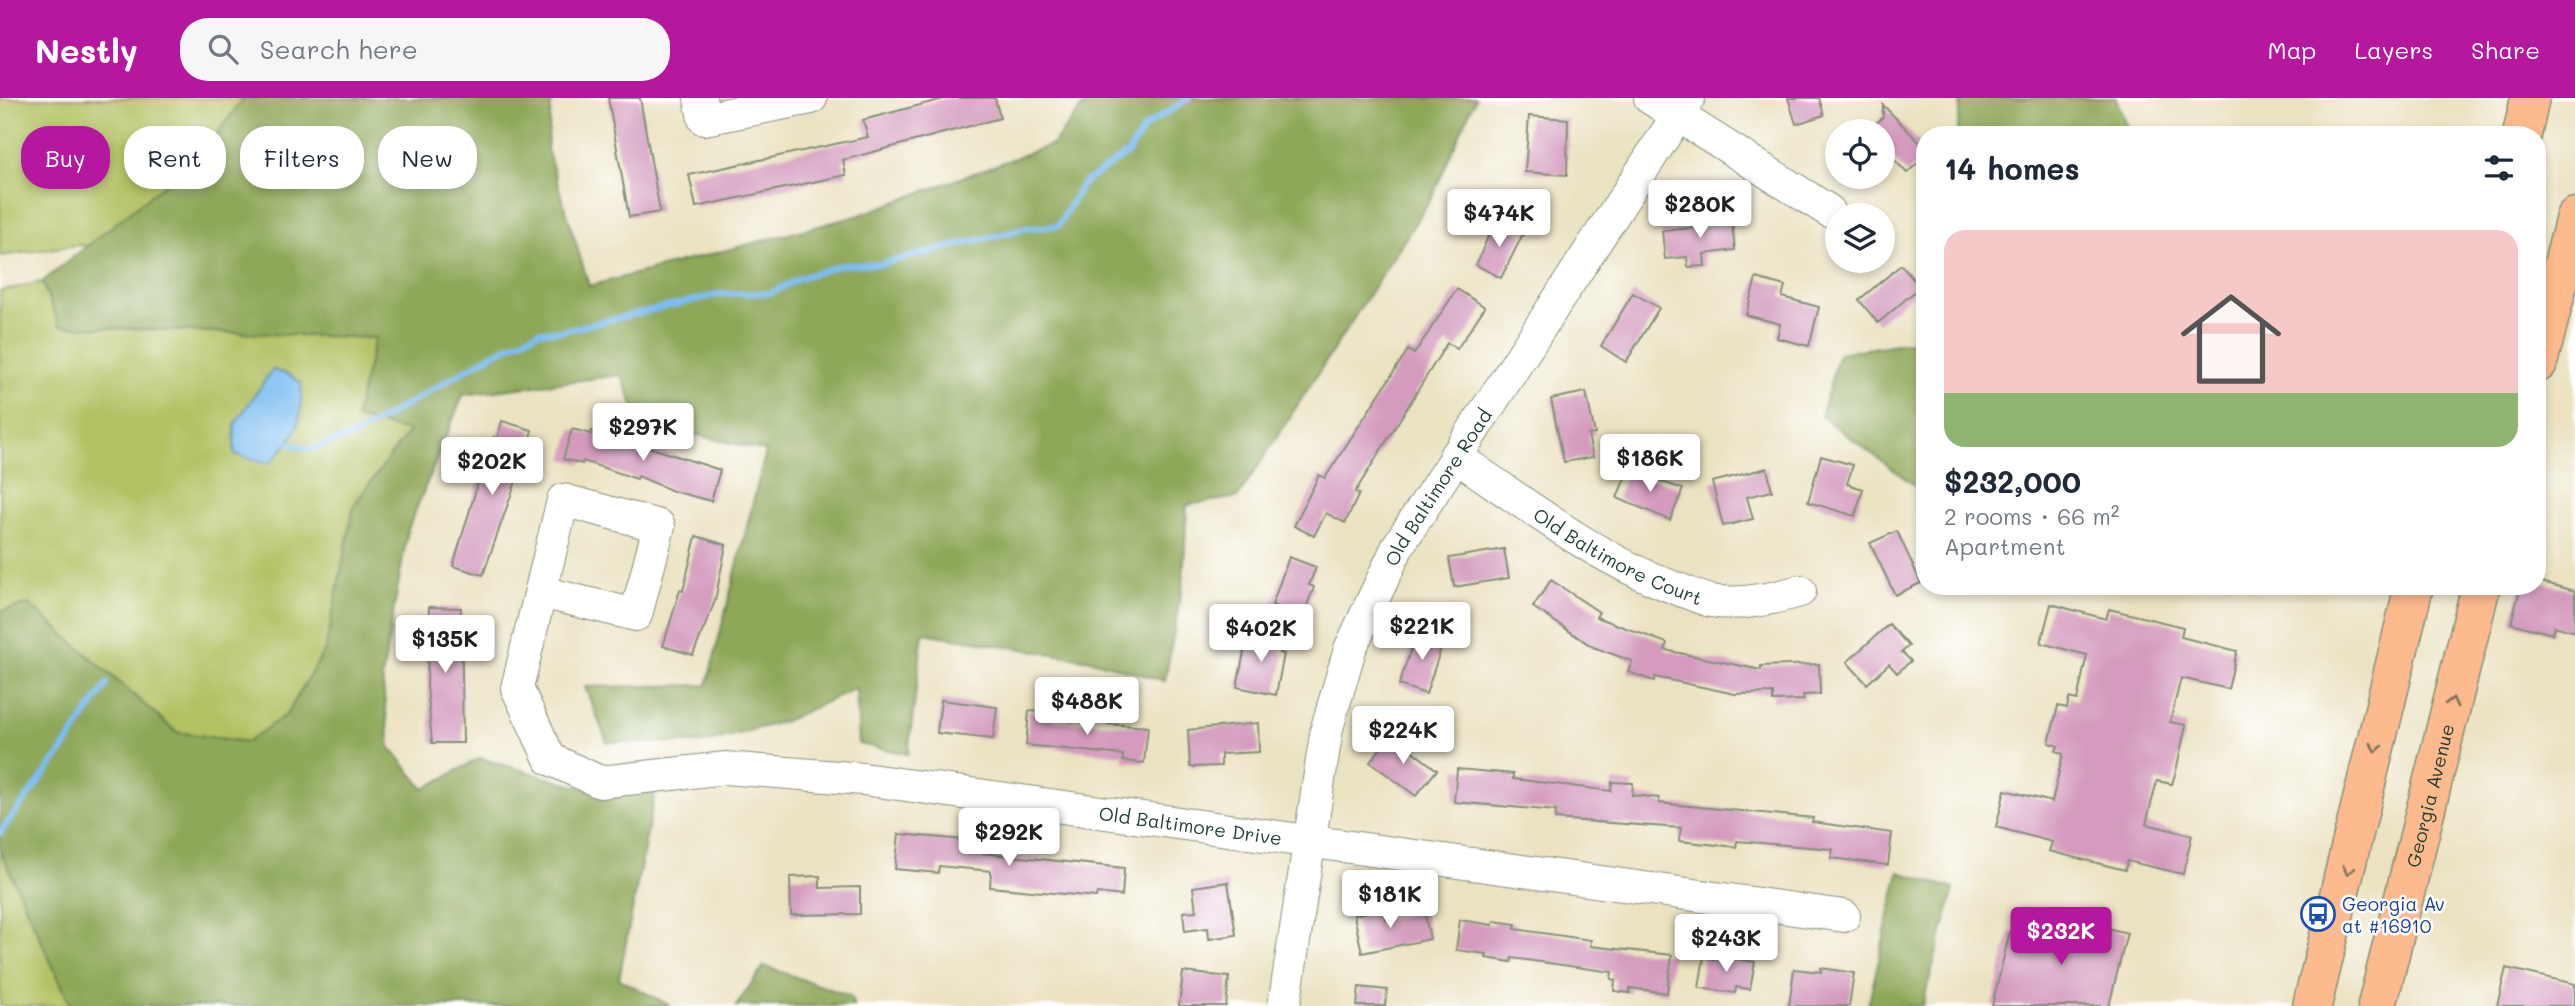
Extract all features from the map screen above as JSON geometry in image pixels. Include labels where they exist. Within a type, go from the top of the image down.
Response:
[{"type":"main road","points":[[2524,126],[2530,98]]},
{"type":"main road","points":[[2546,331],[2575,217]]},
{"type":"main road","points":[[2312,1006],[2412,595]]},
{"type":"main road","name":"Georgia Avenue","points":[[2377,1006],[2479,595]]},
{"type":"street","points":[[700,98],[704,119],[811,98]]},
{"type":"street","points":[[1650,98],[1683,107],[1825,208]]},
{"type":"street","name":"Old Baltimore Road","points":[[1284,1006],[1327,728],[1350,649],[1398,546],[1683,107]]},
{"type":"street","name":"Old Baltimore Court","points":[[1455,456],[1559,527],[1633,571],[1666,584],[1710,600],[1726,602],[1765,600],[1800,591]]},
{"type":"street","name":"Old Baltimore Drive","points":[[541,592],[517,688],[550,759],[600,782],[740,769],[863,779],[1844,916]]},
{"type":"green space","points":[[0,98],[484,98],[483,272],[76,245],[0,256]]},
{"type":"green space","points":[[244,98],[552,98],[547,149],[589,286],[857,216],[1053,144],[1089,98],[1476,98],[1432,197],[1238,497],[1187,505],[1183,582],[1165,681],[1091,660],[923,633],[908,754],[859,744],[856,688],[785,721],[705,743],[607,742],[585,687],[707,685],[766,451],[640,422],[621,375],[463,395],[408,529],[382,677],[390,747],[424,789],[480,758],[599,793],[658,776],[619,979],[671,1006],[71,1006],[0,850],[0,612],[29,604],[176,732],[247,742],[287,714],[326,648],[354,505],[409,431],[355,418],[375,338],[60,326],[42,282],[159,189],[226,189],[226,126],[223,126]]},
{"type":"green space","points":[[1961,98],[2116,98],[2127,126],[1958,126]]},
{"type":"green space","points":[[42,282],[60,326],[375,338],[409,431],[354,505],[326,648],[287,714],[247,742],[176,732],[29,604],[0,612],[0,291]]},
{"type":"green space","points":[[1916,341],[1916,486],[1821,416],[1839,353]]},
{"type":"green space","points":[[0,850],[71,1006],[0,1006]]},
{"type":"green space","points":[[1899,872],[1954,889],[1922,1006],[1868,1006]]},
{"type":"green space","points":[[764,966],[850,996],[854,1006],[736,1006]]},
{"type":"water","points":[[272,370],[288,374],[301,383],[301,409],[292,437],[268,464],[234,454],[235,424]]},
{"type":"building","points":[[608,98],[640,98],[660,212],[629,217]]},
{"type":"building","points":[[947,98],[995,98],[1000,118],[843,160],[846,175],[696,207],[689,175],[868,137],[863,120]]},
{"type":"building","points":[[1788,98],[1819,98],[1824,115],[1796,124]]},
{"type":"building","points":[[1883,105],[1916,139],[1916,164],[1907,173],[1895,160],[1895,119],[1881,119]]},
{"type":"building","points":[[1529,116],[1568,119],[1567,175],[1525,172]]},
{"type":"building","points":[[1731,213],[1735,250],[1704,254],[1705,266],[1688,267],[1687,257],[1665,259],[1662,231],[1701,227],[1700,216]]},
{"type":"building","points":[[1495,220],[1523,234],[1501,278],[1476,265]]},
{"type":"building","points":[[1901,265],[1916,282],[1916,290],[1878,323],[1859,300],[1891,273],[1895,273]]},
{"type":"building","points":[[1756,278],[1785,286],[1782,297],[1819,307],[1809,346],[1777,338],[1780,324],[1746,315]]},
{"type":"building","points":[[1457,289],[1485,307],[1457,349],[1447,343],[1355,492],[1359,494],[1345,523],[1326,513],[1314,536],[1294,526],[1319,475],[1325,478],[1408,350],[1414,354]]},
{"type":"building","points":[[1633,293],[1659,308],[1626,362],[1601,346]]},
{"type":"building","points":[[1586,392],[1595,434],[1588,435],[1593,457],[1564,462],[1551,399]]},
{"type":"building","points":[[502,421],[532,430],[527,448],[524,446],[515,484],[483,575],[453,566],[486,456],[493,437],[497,438]]},
{"type":"building","points":[[572,429],[611,435],[720,470],[711,501],[673,491],[638,476],[637,479],[583,461],[582,464],[563,459]]},
{"type":"building","points":[[1821,456],[1853,465],[1847,484],[1863,489],[1855,516],[1808,502]]},
{"type":"building","points":[[1767,468],[1772,491],[1747,497],[1753,519],[1723,526],[1712,482]]},
{"type":"building","points":[[1628,470],[1683,489],[1670,520],[1617,498]]},
{"type":"building","points":[[1897,531],[1916,572],[1916,585],[1895,595],[1870,543]]},
{"type":"building","points":[[696,536],[726,545],[715,601],[693,655],[663,646],[680,590],[683,591]]},
{"type":"building","points":[[1504,549],[1509,578],[1454,587],[1449,558]]},
{"type":"building","points":[[1289,557],[1316,567],[1309,585],[1314,587],[1303,616],[1272,605]]},
{"type":"building","points":[[1551,580],[1599,612],[1596,617],[1667,643],[1665,650],[1761,670],[1761,666],[1819,664],[1820,694],[1803,695],[1804,700],[1773,701],[1773,693],[1735,694],[1655,677],[1654,681],[1628,672],[1632,661],[1593,647],[1533,607]]},
{"type":"building","points":[[2546,583],[2575,591],[2575,632],[2554,626],[2552,634],[2511,623],[2519,595],[2546,595]]},
{"type":"building","points":[[2051,604],[2106,619],[2109,609],[2183,627],[2181,637],[2237,651],[2228,689],[2181,678],[2170,722],[2186,725],[2176,771],[2172,784],[2157,781],[2146,824],[2192,835],[2183,874],[2127,861],[2125,870],[2049,851],[2052,842],[1996,827],[2005,790],[2052,802],[2063,754],[2056,751],[2058,746],[2049,743],[2058,706],[2067,708],[2069,698],[2077,700],[2087,655],[2041,643]]},
{"type":"building","points":[[429,607],[461,608],[463,743],[432,743],[427,685]]},
{"type":"building","points":[[1889,624],[1909,646],[1902,652],[1911,661],[1897,673],[1889,664],[1867,684],[1847,662]]},
{"type":"building","points":[[1417,630],[1444,639],[1426,694],[1399,685]]},
{"type":"building","points":[[1248,632],[1283,639],[1280,653],[1284,654],[1276,695],[1237,687]]},
{"type":"building","points":[[941,700],[997,707],[993,739],[937,733]]},
{"type":"building","points":[[1029,711],[1054,713],[1053,720],[1148,727],[1144,763],[1123,761],[1123,755],[1026,745]]},
{"type":"building","points":[[1258,723],[1259,752],[1221,754],[1221,766],[1190,767],[1188,730]]},
{"type":"building","points":[[1391,735],[1437,770],[1416,796],[1370,762]]},
{"type":"building","points":[[1457,769],[1513,774],[1513,779],[1611,791],[1612,782],[1633,783],[1632,795],[1659,798],[1659,803],[1813,818],[1812,822],[1892,833],[1888,865],[1831,858],[1833,849],[1737,841],[1736,847],[1679,841],[1681,828],[1555,819],[1556,811],[1454,802]]},
{"type":"building","points":[[899,834],[964,840],[963,851],[1124,868],[1122,896],[1097,893],[1096,897],[990,887],[991,871],[939,866],[938,873],[895,869]]},
{"type":"building","points":[[820,876],[820,888],[860,887],[860,914],[791,915],[790,877]]},
{"type":"building","points":[[1228,882],[1236,935],[1209,939],[1208,928],[1185,931],[1183,912],[1196,911],[1193,887]]},
{"type":"building","points":[[1384,908],[1386,919],[1424,911],[1430,939],[1362,953],[1354,915]]},
{"type":"building","points":[[2060,916],[2127,933],[2109,1006],[1992,1006],[2010,931],[2054,942]]},
{"type":"building","points":[[1460,920],[1493,925],[1494,921],[1516,924],[1515,929],[1591,940],[1590,946],[1672,955],[1667,993],[1630,988],[1630,993],[1614,991],[1615,980],[1611,979],[1612,972],[1512,958],[1511,962],[1486,958],[1487,954],[1456,950]]},
{"type":"building","points":[[1718,956],[1755,962],[1750,989],[1736,987],[1735,993],[1699,988],[1704,957],[1717,960]]},
{"type":"building","points":[[1821,968],[1854,973],[1849,1006],[1789,1006],[1794,969],[1821,972]]},
{"type":"building","points":[[2506,968],[2575,984],[2575,1006],[2497,1006]]},
{"type":"building","points":[[1183,972],[1229,977],[1226,1006],[1179,1006]]},
{"type":"building","points":[[1359,987],[1387,990],[1385,1006],[1357,1006]]},
{"type":"waterway","points":[[290,444],[310,449],[353,436],[493,354],[540,331],[562,331],[721,294],[771,293],[800,278],[841,265],[880,264],[1028,228],[1058,226],[1082,184],[1128,153],[1146,126],[1189,98]]},
{"type":"waterway","points":[[0,833],[62,751],[107,684]]},
{"type":"place","name":"Georgia Av at #16910","points":[[2318,914]]}]
